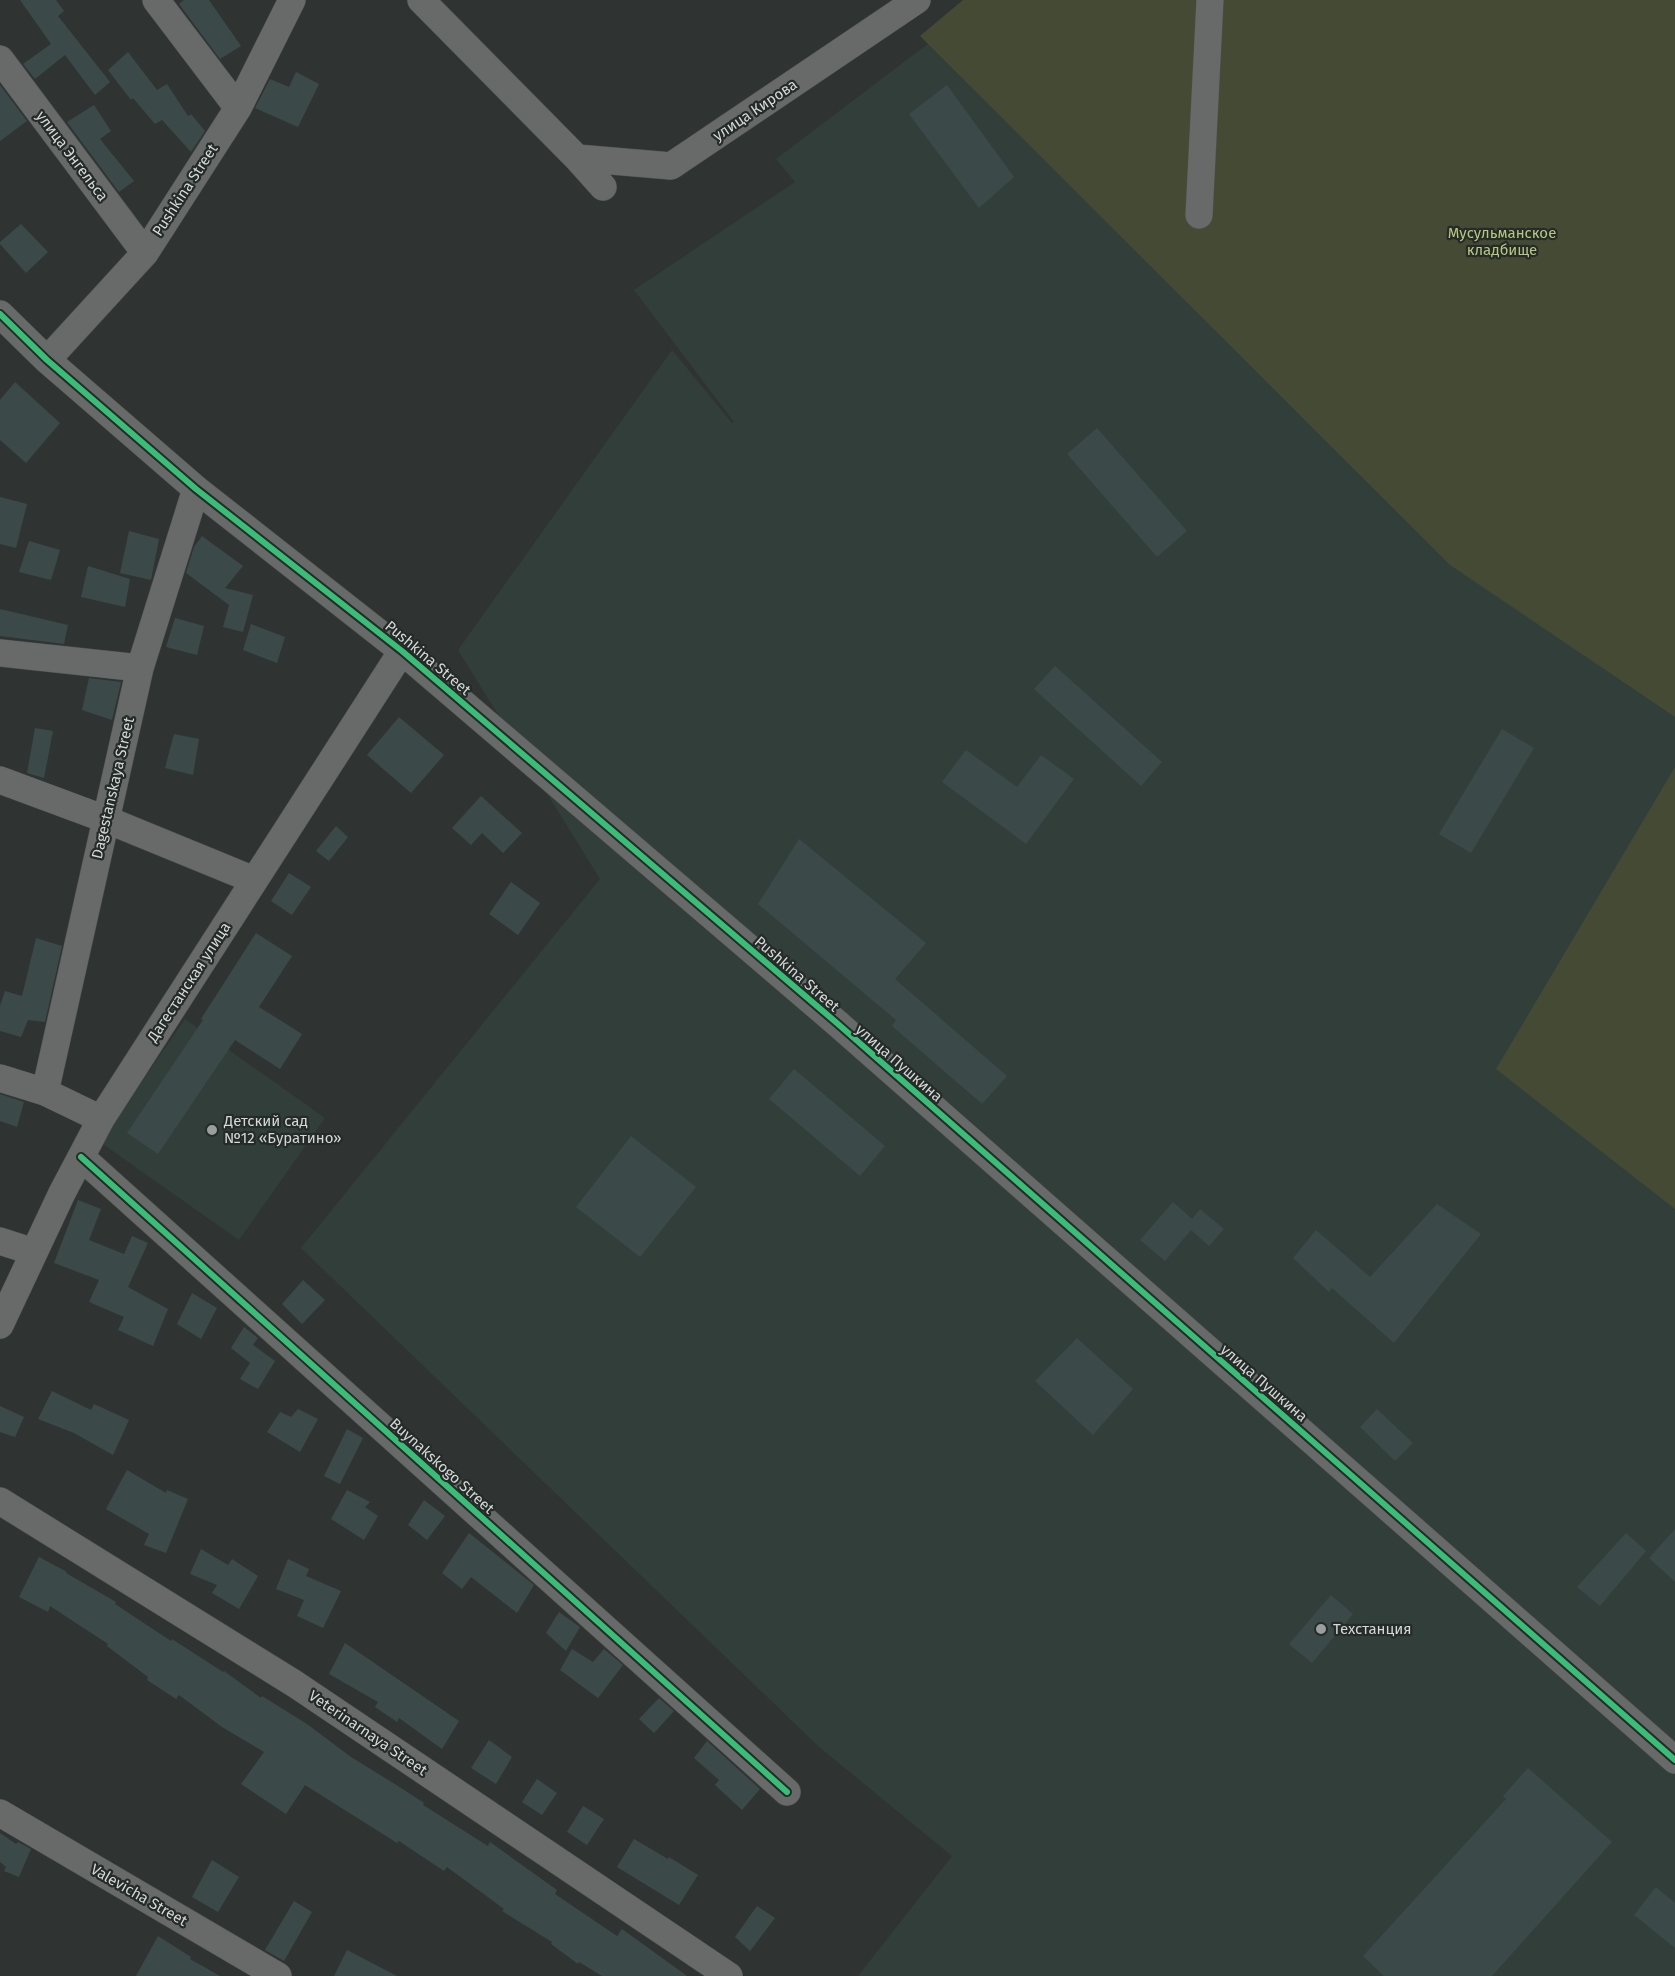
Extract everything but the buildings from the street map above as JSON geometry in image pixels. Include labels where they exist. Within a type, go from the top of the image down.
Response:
[{"type":"street","points":[[156,0],[238,108]]},
{"type":"street","points":[[421,0],[603,187]]},
{"type":"street","name":"улица Кирова","points":[[577,158],[671,166],[917,0]]},
{"type":"street","points":[[1199,215],[1210,0]]},
{"type":"street","name":"Pushkina Street","points":[[47,360],[145,253],[238,108],[290,1]]},
{"type":"street","name":"улица Энгельса","points":[[0,59],[145,253]]},
{"type":"street","name":"Pushkina Street","points":[[0,314],[47,360],[196,489],[402,651],[837,1024],[1675,1761]]},
{"type":"street","name":"Dagestanskaya Street","points":[[45,1092],[140,668],[196,489]]},
{"type":"street","name":"Дагестанская улица","points":[[0,1325],[101,1119],[402,651]]},
{"type":"street","points":[[0,653],[140,668]]},
{"type":"street","points":[[0,780],[254,879]]},
{"type":"street","points":[[0,1078],[45,1092],[101,1119]]},
{"type":"street","name":"Buynakskogo Street","points":[[81,1157],[787,1792]]},
{"type":"street","points":[[0,1241],[34,1252]]},
{"type":"street","name":"Veterinarnaya Street","points":[[0,1501],[295,1684],[729,1976]]},
{"type":"street","name":"Valevicha Street","points":[[0,1813],[278,1976]]},
{"type":"shaded area","points":[[937,37],[1675,679],[1675,1976],[858,1976],[952,1856],[818,1746],[301,1248],[600,879],[458,650],[672,350],[732,423],[734,422],[634,290],[795,182],[776,159]]},
{"type":"shaded area","name":"Детский сад №12 «Буратино»","points":[[185,1019],[325,1118],[239,1240],[100,1142]]},
{"type":"green space","name":"Мусульманское кладбище","points":[[963,0],[1675,0],[1675,717],[1450,565],[920,36]]},
{"type":"green space","points":[[1675,767],[1675,1209],[1496,1069]]},
{"type":"cycle path","name":"улица Пушкина","points":[[0,314],[47,360],[196,489],[402,651],[838,1024],[1675,1760]]},
{"type":"cycle path","points":[[81,1157],[787,1792]]},
{"type":"place","name":"Детский сад №12 «Буратино»","points":[[212,1130]]},
{"type":"place","name":"Техстанция","points":[[1321,1629]]}]
